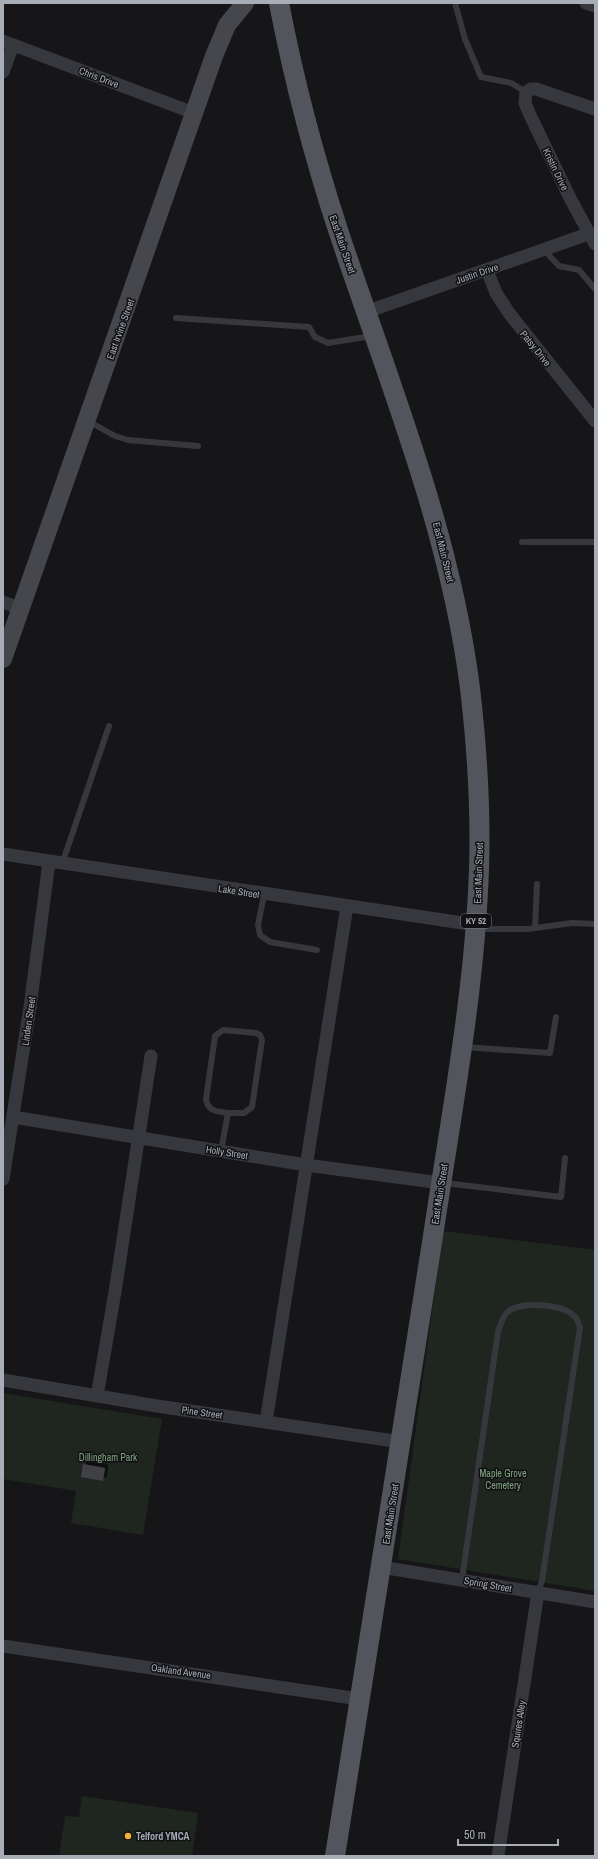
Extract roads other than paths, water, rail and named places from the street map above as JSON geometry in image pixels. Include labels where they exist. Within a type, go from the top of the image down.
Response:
[{"type":"main road","name":"East Main Street","points":[[279,3],[292,67],[307,128],[339,233],[431,504],[450,575],[464,646],[474,729],[480,809],[479,873],[475,927],[461,1047],[401,1442],[335,1856]]},
{"type":"street","name":"East Irvine Street","points":[[3,659],[194,113],[227,25],[245,3]]},
{"type":"street","points":[[586,3],[595,6]]},
{"type":"street","name":"Chris Drive","points":[[8,43],[194,113]]},
{"type":"street","points":[[3,72],[8,43]]},
{"type":"street","points":[[526,92],[531,89],[536,89],[595,109]]},
{"type":"street","name":"Kristin Drive","points":[[526,92],[526,104],[530,115],[592,239]]},
{"type":"street","name":"Justin Drive","points":[[366,312],[544,250],[592,239]]},
{"type":"street","name":"Patsy Drive","points":[[487,270],[496,293],[509,314],[595,421]]},
{"type":"street","points":[[3,602],[21,609]]},
{"type":"street","name":"Lake Street","points":[[3,854],[475,927]]},
{"type":"street","name":"Linden Street","points":[[3,1179],[30,1007],[56,863]]},
{"type":"street","points":[[266,1422],[347,906]]},
{"type":"street","points":[[97,1396],[151,1056]]},
{"type":"street","name":"Holly Street","points":[[13,1117],[306,1165],[441,1183]]},
{"type":"street","name":"Pine Street","points":[[3,1380],[97,1396],[401,1442]]},
{"type":"street","name":"Spring Street","points":[[381,1567],[462,1579],[595,1602]]},
{"type":"street","name":"Squires Alley","points":[[498,1856],[538,1592]]},
{"type":"street","name":"Oakland Avenue","points":[[3,1646],[359,1699]]},
{"type":"lane","points":[[455,3],[465,39],[481,77],[511,83],[526,92]]},
{"type":"lane","points":[[544,250],[559,266],[579,270],[595,290]]},
{"type":"lane","points":[[176,318],[309,327],[315,337],[328,343],[374,336]]},
{"type":"lane","points":[[87,421],[115,436],[128,440],[198,446]]},
{"type":"lane","points":[[522,542],[595,542]]},
{"type":"lane","points":[[56,863],[109,726]]},
{"type":"lane","points":[[535,928],[537,884]]},
{"type":"lane","points":[[264,894],[258,925],[260,935],[270,942],[317,950]]},
{"type":"lane","points":[[475,927],[535,928],[572,923],[595,924]]},
{"type":"lane","points":[[461,1047],[550,1053],[556,1017]]},
{"type":"lane","points":[[223,1030],[256,1033],[260,1035],[262,1040],[252,1107],[244,1113],[228,1113],[212,1110],[207,1106],[206,1099],[215,1036],[223,1030]]},
{"type":"lane","points":[[221,1150],[228,1113]]},
{"type":"lane","points":[[441,1183],[561,1197],[565,1158]]},
{"type":"lane","points":[[462,1579],[498,1332],[502,1318],[512,1309],[531,1305],[550,1306],[565,1310],[576,1317],[580,1328],[542,1581],[538,1592]]},
{"type":"place","name":"Telford YMCA","points":[[128,1836]]},
{"type":"park label","name":"Dillingham Park","points":[[108,1457]]},
{"type":"park label","name":"Maple Grove Cemetery","points":[[503,1478]]}]
